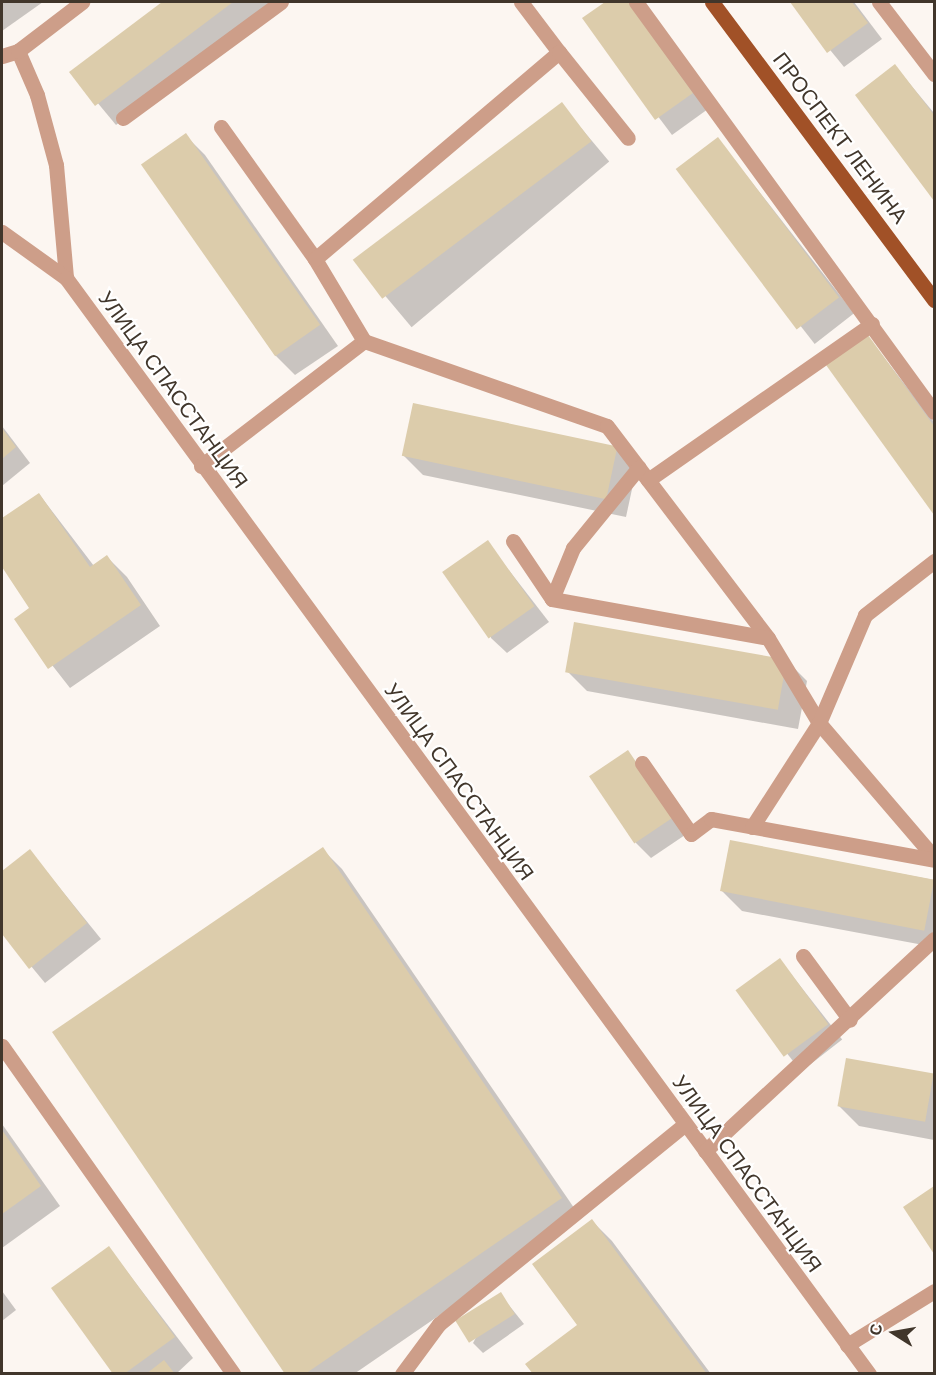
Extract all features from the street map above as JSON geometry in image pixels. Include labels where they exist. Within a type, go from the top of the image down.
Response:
[{"type":"main road","name":"ПРОСПЕКТ ЛЕНИНА","points":[[712,2],[934,300]]},
{"type":"street","points":[[2,56],[18,51],[82,2]]},
{"type":"street","points":[[123,118],[281,2]]},
{"type":"street","points":[[521,2],[628,138]]},
{"type":"street","points":[[636,2],[934,412]]},
{"type":"street","points":[[879,2],[934,74]]},
{"type":"street","points":[[18,51],[37,95],[56,165],[66,278]]},
{"type":"street","points":[[315,259],[559,52]]},
{"type":"street","points":[[221,127],[315,259],[364,341],[607,426],[768,638],[819,723],[934,858]]},
{"type":"street","name":"УЛИЦА СПАССТАНЦИЯ","points":[[2,232],[66,278],[201,466],[868,1374]]},
{"type":"street","points":[[552,599],[573,549],[644,474],[872,324]]},
{"type":"street","points":[[201,466],[364,341]]},
{"type":"street","points":[[513,541],[552,599],[768,638]]},
{"type":"street","points":[[752,827],[819,723],[865,615],[934,561]]},
{"type":"street","points":[[642,763],[691,834],[711,819],[934,858]]},
{"type":"street","points":[[705,1151],[932,947]]},
{"type":"street","points":[[803,956],[850,1020]]},
{"type":"street","points":[[2,1046],[233,1374]]},
{"type":"street","points":[[402,1374],[439,1324],[685,1125]]},
{"type":"street","points":[[847,1345],[934,1291]]},
{"type":"building","points":[[162,2],[233,2],[95,106],[69,72]]},
{"type":"building","points":[[605,2],[628,2],[693,93],[655,120],[582,18]]},
{"type":"building","points":[[790,2],[852,2],[868,23],[827,53]]},
{"type":"building","points":[[895,64],[934,115],[934,201],[855,95]]},
{"type":"building","points":[[562,102],[591,141],[382,299],[353,260]]},
{"type":"building","points":[[186,133],[320,325],[275,356],[141,165]]},
{"type":"building","points":[[718,137],[839,298],[797,329],[676,169]]},
{"type":"building","points":[[868,335],[934,426],[934,515],[826,365]]},
{"type":"building","points":[[413,403],[617,446],[606,499],[402,456]]},
{"type":"building","points":[[2,428],[16,447],[2,459]]},
{"type":"building","points":[[39,493],[90,567],[107,555],[141,605],[48,669],[14,619],[29,608],[2,567],[2,518]]},
{"type":"building","points":[[488,540],[534,606],[489,638],[442,572]]},
{"type":"building","points":[[574,622],[787,660],[778,710],[565,672]]},
{"type":"building","points":[[628,750],[673,817],[634,843],[589,776]]},
{"type":"building","points":[[730,840],[934,880],[924,931],[720,891]]},
{"type":"building","points":[[323,847],[562,1198],[305,1374],[285,1374],[52,1032]]},
{"type":"building","points":[[30,849],[87,923],[29,969],[2,934],[2,871]]},
{"type":"building","points":[[780,958],[828,1024],[784,1057],[736,990]]},
{"type":"building","points":[[846,1058],[934,1073],[925,1122],[837,1106]]},
{"type":"building","points":[[2,1130],[41,1186],[2,1214]]},
{"type":"building","points":[[934,1186],[934,1254],[903,1207]]},
{"type":"building","points":[[592,1219],[707,1374],[533,1374],[525,1364],[577,1325],[532,1264]]},
{"type":"building","points":[[109,1246],[175,1337],[124,1374],[113,1374],[51,1288]]},
{"type":"building","points":[[501,1292],[515,1314],[469,1343],[455,1321]]},
{"type":"building","points":[[164,1360],[175,1374],[146,1374]]}]
